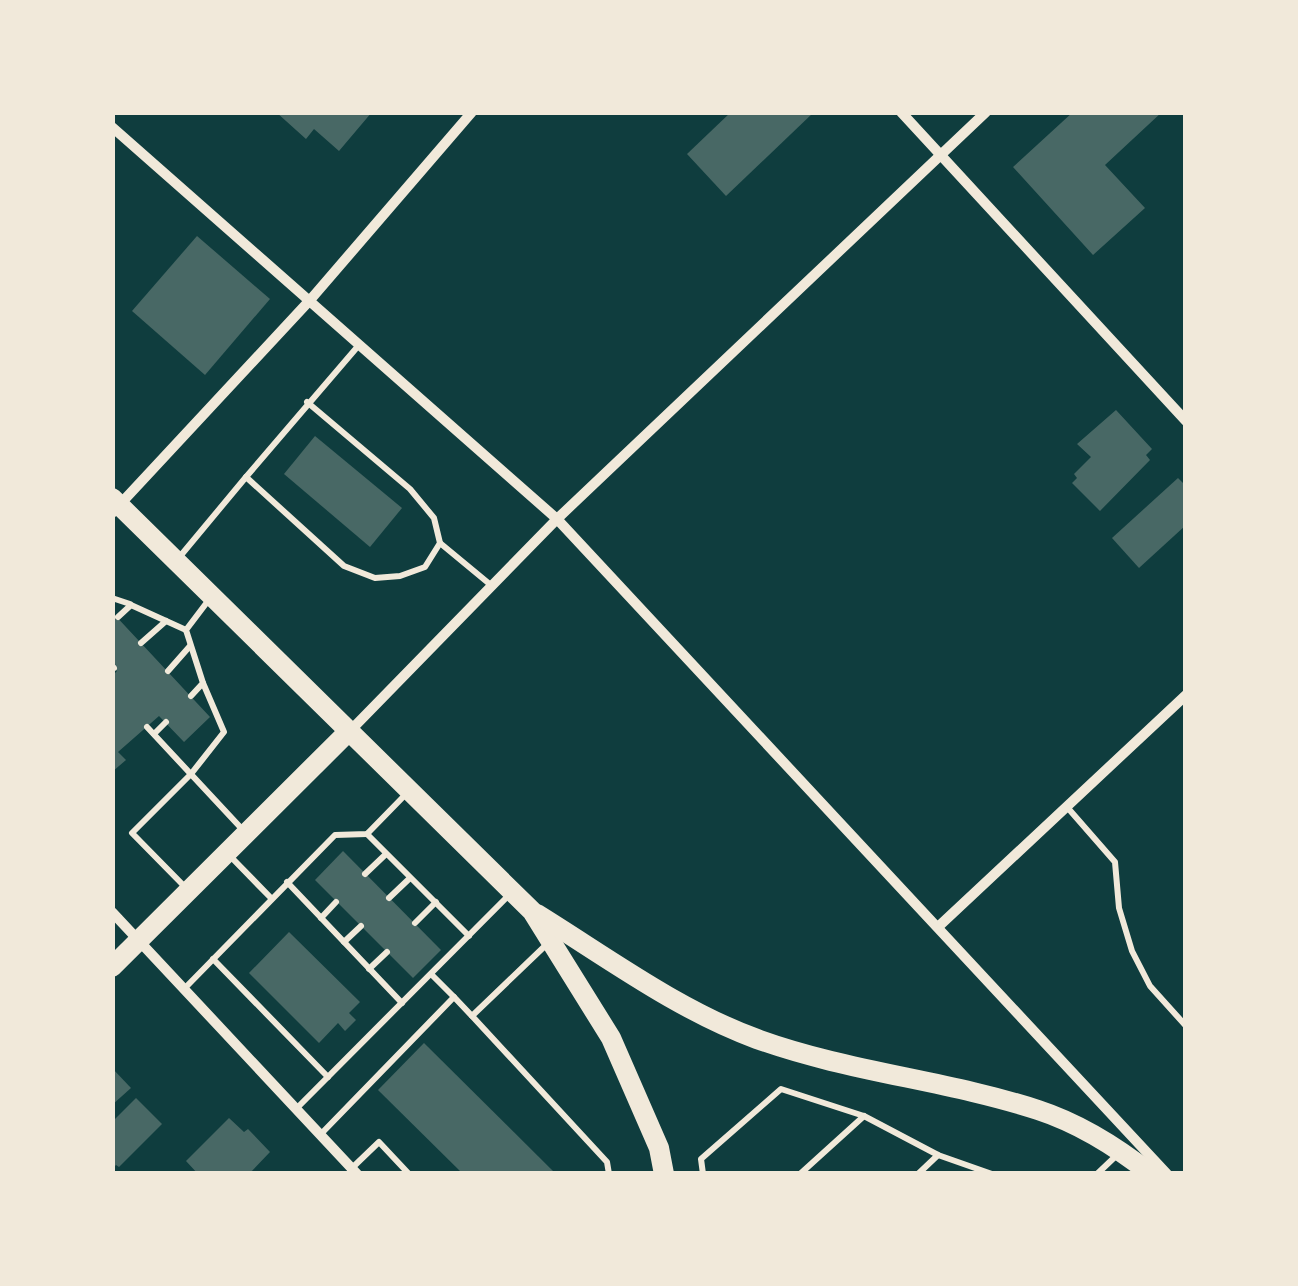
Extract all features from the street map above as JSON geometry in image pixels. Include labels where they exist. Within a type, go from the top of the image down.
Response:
[{"type":"main road","points":[[115,505],[532,911],[679,1002],[754,1038],[833,1063],[1041,1111],[1122,1150],[1150,1174]]},
{"type":"main road","points":[[112,968],[349,731]]},
{"type":"main road","points":[[532,911],[611,1038],[659,1148],[664,1174]]},
{"type":"street","points":[[115,505],[310,299],[472,112]]},
{"type":"street","points":[[901,112],[1186,421]]},
{"type":"street","points":[[349,731],[557,520],[986,112]]},
{"type":"street","points":[[112,126],[557,520],[1167,1174]]},
{"type":"street","points":[[938,927],[1186,695]]},
{"type":"street","points":[[112,912],[354,1171]]},
{"type":"lane","points":[[176,561],[360,344]]},
{"type":"lane","points":[[307,402],[410,489],[434,518],[440,544],[492,586]]},
{"type":"lane","points":[[246,477],[344,566],[375,578],[400,576],[425,567],[440,544]]},
{"type":"lane","points":[[186,630],[211,596]]},
{"type":"lane","points":[[112,598],[186,630],[224,732],[191,774],[132,832],[189,890]]},
{"type":"lane","points":[[118,618],[131,605]]},
{"type":"lane","points":[[141,643],[166,621]]},
{"type":"lane","points":[[168,671],[191,646]]},
{"type":"lane","points":[[191,696],[203,683]]},
{"type":"lane","points":[[154,734],[166,722]]},
{"type":"lane","points":[[147,727],[246,834]]},
{"type":"lane","points":[[184,989],[335,835],[367,834],[410,790]]},
{"type":"lane","points":[[1066,806],[1114,862],[1119,908],[1132,951],[1150,986],[1186,1026]]},
{"type":"lane","points":[[367,834],[469,936]]},
{"type":"lane","points":[[227,853],[271,898]]},
{"type":"lane","points":[[365,874],[386,853]]},
{"type":"lane","points":[[389,898],[410,877]]},
{"type":"lane","points":[[287,882],[402,1003]]},
{"type":"lane","points":[[296,1109],[512,892]]},
{"type":"lane","points":[[321,918],[336,902]]},
{"type":"lane","points":[[414,923],[436,902]]},
{"type":"lane","points":[[344,942],[361,926]]},
{"type":"lane","points":[[472,1016],[550,940]]},
{"type":"lane","points":[[370,969],[387,952]]},
{"type":"lane","points":[[213,959],[328,1077]]},
{"type":"lane","points":[[431,974],[607,1162],[609,1174]]},
{"type":"lane","points":[[320,1134],[454,996]]},
{"type":"lane","points":[[703,1174],[701,1158],[781,1088],[864,1116],[938,1155],[992,1174]]},
{"type":"lane","points":[[800,1174],[864,1116]]},
{"type":"lane","points":[[354,1171],[379,1142],[409,1174]]},
{"type":"lane","points":[[1097,1174],[1122,1150]]},
{"type":"lane","points":[[918,1174],[938,1155]]},
{"type":"building","points":[[276,112],[372,112],[339,151],[314,129],[306,139]]},
{"type":"building","points":[[731,112],[814,112],[726,196],[687,154]]},
{"type":"building","points":[[1073,112],[1162,112],[1105,165],[1145,208],[1093,255],[1013,167]]},
{"type":"building","points":[[197,236],[270,299],[205,375],[132,311]]},
{"type":"building","points":[[1116,410],[1152,449],[1146,455],[1150,460],[1100,511],[1072,483],[1077,478],[1074,474],[1091,457],[1077,444]]},
{"type":"building","points":[[315,436],[402,508],[370,547],[284,474]]},
{"type":"building","points":[[1178,478],[1186,486],[1186,525],[1139,568],[1112,538]]},
{"type":"building","points":[[112,612],[210,717],[184,742],[159,716],[118,752],[126,760],[112,772],[112,676],[117,671],[112,666]]},
{"type":"building","points":[[343,851],[441,950],[413,978],[315,880]]},
{"type":"building","points":[[289,932],[360,1002],[349,1013],[356,1020],[345,1031],[338,1023],[319,1043],[249,973]]},
{"type":"building","points":[[424,1043],[556,1174],[463,1174],[378,1090]]},
{"type":"building","points":[[112,1068],[131,1088],[112,1105]]},
{"type":"building","points":[[136,1098],[162,1124],[119,1167],[112,1169],[112,1122]]},
{"type":"building","points":[[229,1118],[244,1132],[248,1129],[270,1152],[249,1174],[198,1174],[186,1161]]}]
